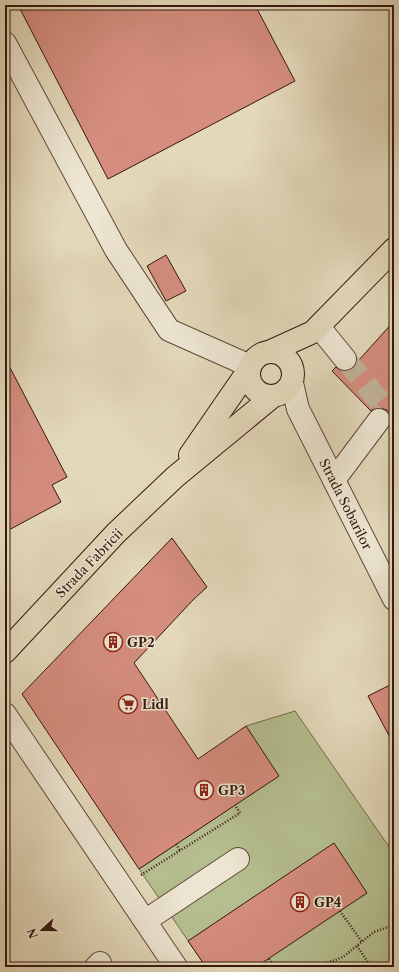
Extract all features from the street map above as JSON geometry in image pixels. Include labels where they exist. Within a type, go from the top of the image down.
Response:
[{"type":"main road","name":"Strada Fabricii","points":[[5,652],[112,538],[175,477],[285,387],[316,329],[394,249]]},
{"type":"main road","name":"Strada Fabricii","points":[[269,352],[316,329]]},
{"type":"main road","points":[[269,352],[277,352],[284,356],[289,361],[292,368],[285,387],[264,396],[254,389],[249,379],[249,368],[257,356],[269,352]]},
{"type":"main road","name":"Strada Fabricii","points":[[175,477],[249,368]]},
{"type":"street","points":[[5,43],[116,250],[168,330],[249,368]]},
{"type":"street","points":[[316,329],[345,359]]},
{"type":"street","name":"Strada Sobarilor","points":[[285,387],[298,409],[394,598]]},
{"type":"street","points":[[334,480],[379,420]]},
{"type":"street","points":[[5,714],[176,967]]},
{"type":"street","points":[[144,920],[238,859]]},
{"type":"path","points":[[122,887],[240,813],[235,805]]},
{"type":"path","points":[[176,844],[180,851]]},
{"type":"path","points":[[340,911],[362,942]]},
{"type":"path","points":[[316,967],[343,957],[374,932],[394,925]]},
{"type":"path","points":[[357,946],[371,967]]},
{"type":"path","points":[[269,958],[276,967]]},
{"type":"green space","points":[[295,711],[394,854],[394,967],[206,967],[139,869],[278,776],[246,726]]},
{"type":"building","points":[[18,5],[255,5],[295,81],[108,179]]},
{"type":"building","points":[[166,255],[186,291],[166,301],[147,266]]},
{"type":"building","points":[[394,321],[394,415],[391,418],[387,410],[374,408],[371,411],[332,371],[336,367],[341,371],[353,369],[357,358],[359,360]]},
{"type":"building","points":[[5,358],[67,477],[52,485],[61,502],[5,532]]},
{"type":"building","points":[[172,538],[207,587],[134,663],[198,759],[246,726],[279,776],[139,869],[22,694]]},
{"type":"building","points":[[394,683],[394,745],[368,696]]},
{"type":"building","name":"GP4","points":[[334,843],[367,893],[256,967],[206,967],[188,941]]},
{"type":"tunnel","points":[[345,359],[386,409],[379,420]]},
{"type":"place","name":"GP2","points":[[113,642]]},
{"type":"place","name":"Lidl","points":[[128,704]]},
{"type":"place","name":"GP3","points":[[204,790]]},
{"type":"place","name":"GP4","points":[[300,902]]}]
